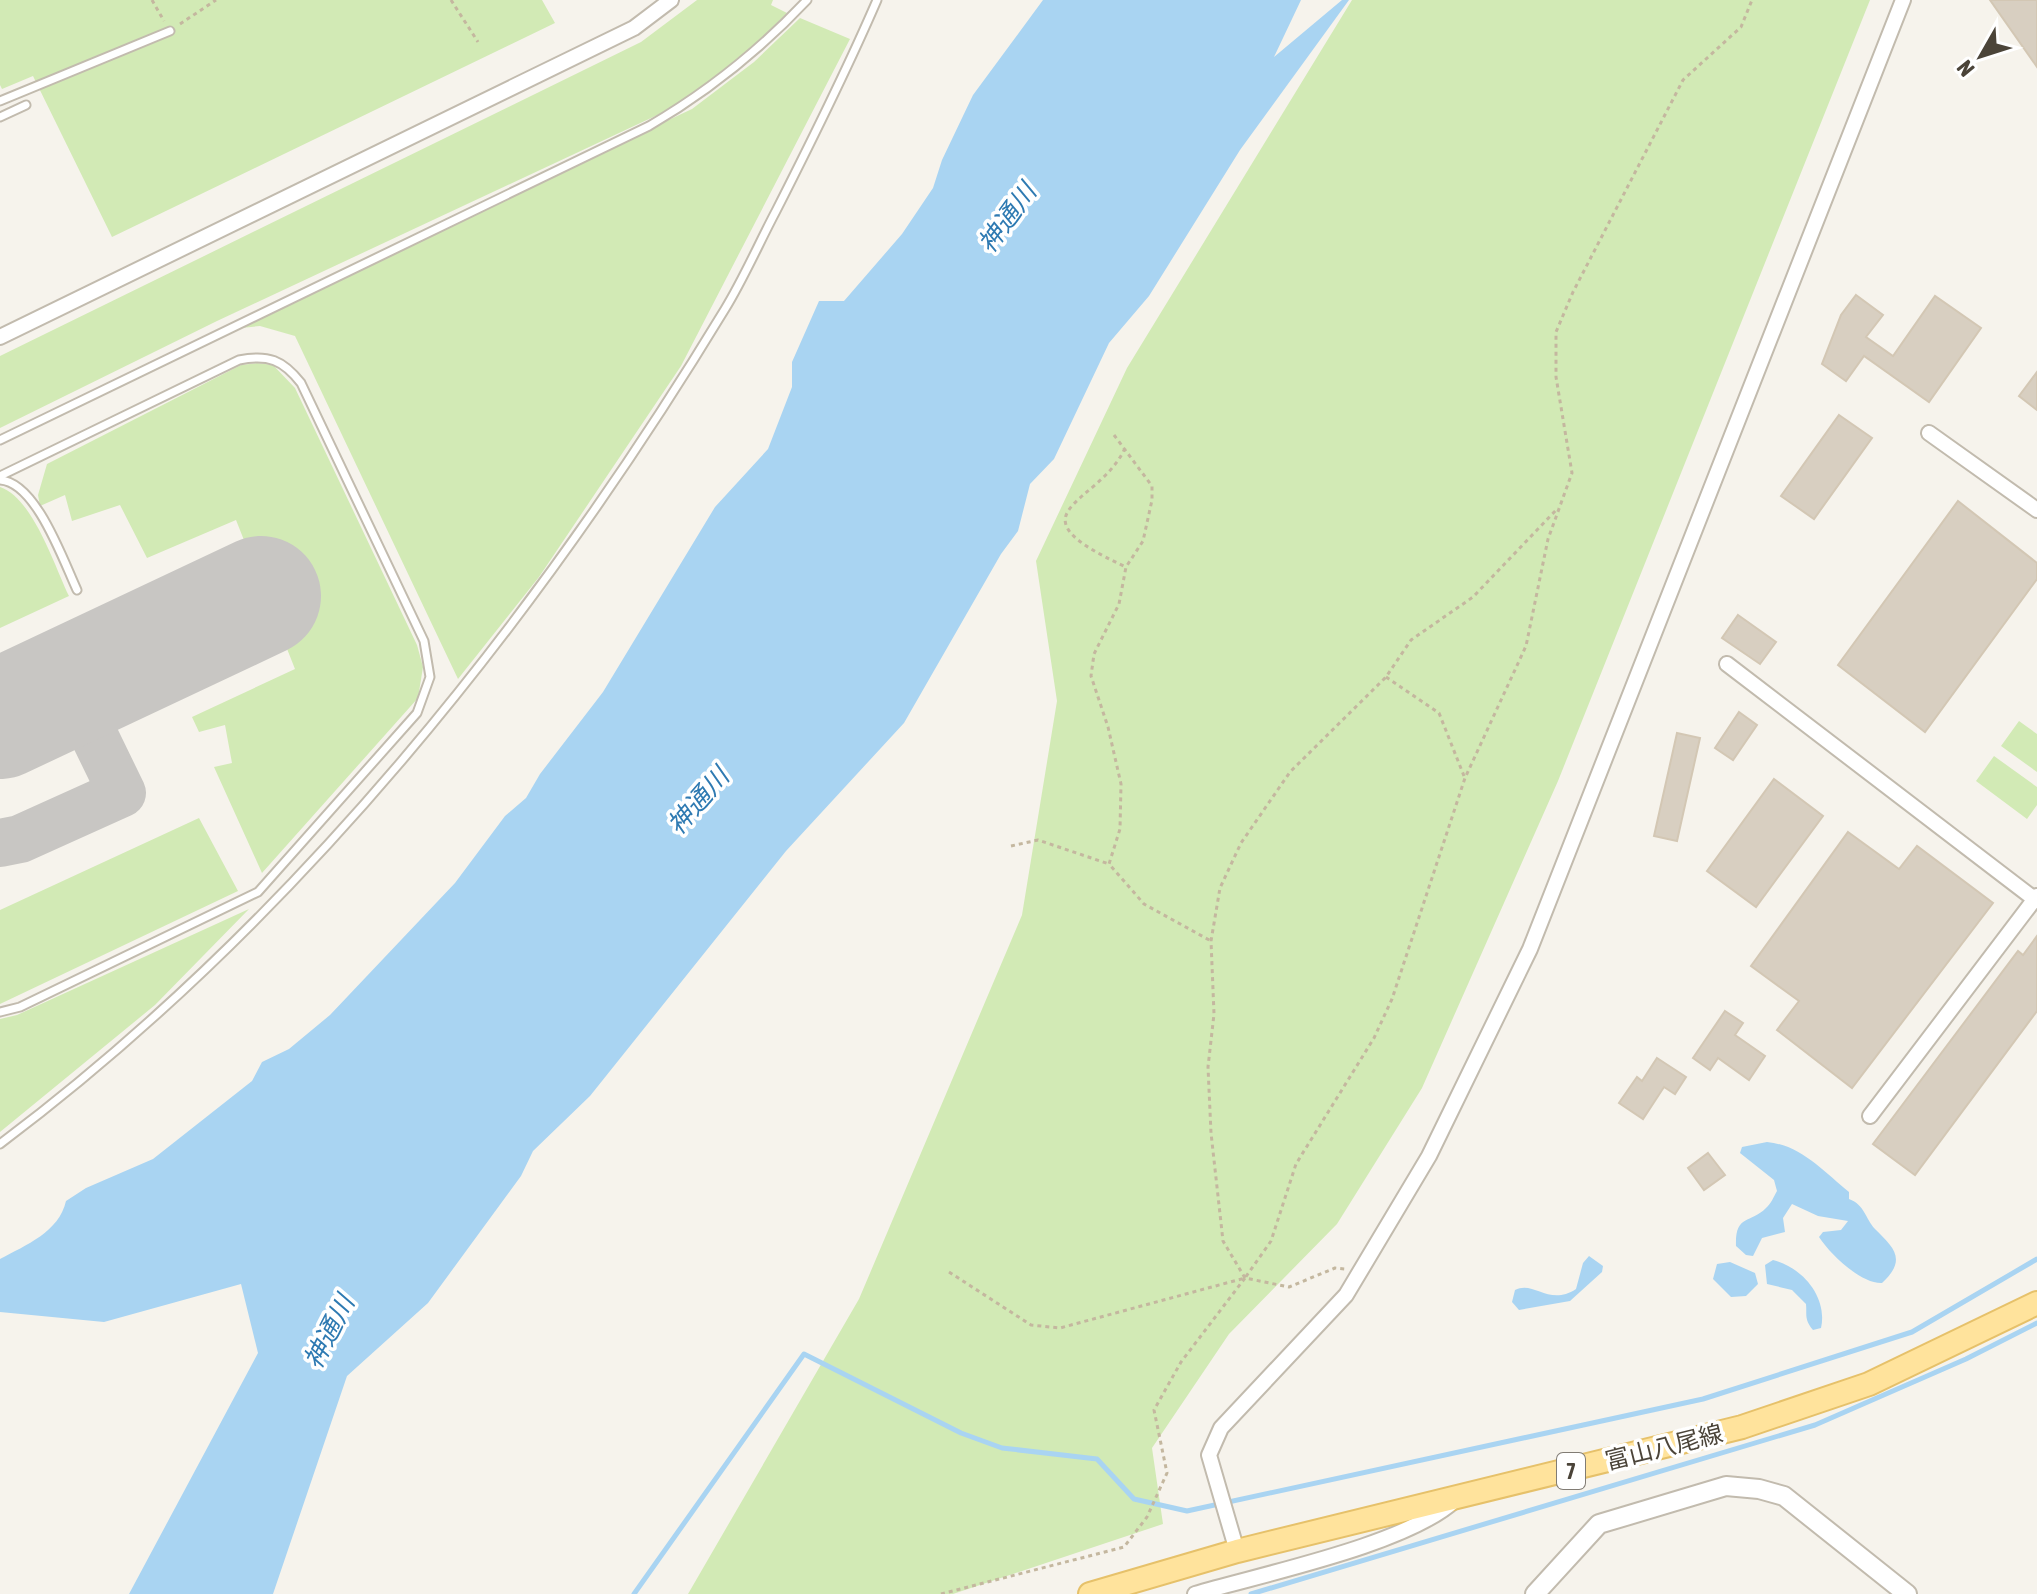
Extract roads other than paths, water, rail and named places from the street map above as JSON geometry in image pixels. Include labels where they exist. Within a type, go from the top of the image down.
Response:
[{"type":"main road","name":"富山八尾線","points":[[1090,1594],[1237,1551],[1742,1427],[1869,1384],[2037,1303]]},
{"type":"street","points":[[0,337],[634,28],[671,0]]},
{"type":"street","points":[[1237,1551],[1209,1455],[1221,1428],[1346,1295],[1429,1156],[1530,949],[1903,0]]},
{"type":"street","points":[[1929,433],[2037,510]]},
{"type":"street","points":[[1727,664],[2036,899],[1870,1116]]},
{"type":"street","points":[[1535,1594],[1599,1524],[1726,1486],[1759,1489],[1784,1496],[1907,1594]]},
{"type":"street","points":[[1195,1594],[1346,1550],[1435,1518],[1457,1498]]},
{"type":"lane","points":[[0,440],[649,126],[701,96],[764,45],[807,0]]},
{"type":"lane","points":[[0,1144],[140,1030],[237,937],[417,746],[463,687],[625,463],[727,306],[813,138],[877,0]]},
{"type":"lane","points":[[0,101],[170,31]]},
{"type":"lane","points":[[0,117],[26,105]]},
{"type":"lane","points":[[0,478],[239,360],[260,355],[279,360],[301,383],[424,641],[430,677],[417,713],[258,892],[20,1007],[0,1012]]},
{"type":"lane","points":[[0,478],[17,484],[32,500],[77,590]]},
{"type":"water","name":"神通川","points":[[1043,0],[1301,0],[1274,57],[1342,0],[1349,0],[1240,150],[1149,296],[1109,343],[1054,459],[1030,484],[1018,531],[1001,554],[904,723],[786,851],[590,1096],[533,1151],[521,1176],[428,1303],[347,1376],[273,1594],[129,1594],[258,1353],[241,1284],[104,1322],[0,1312],[0,1259],[49,1229],[66,1201],[86,1188],[153,1159],[252,1081],[262,1062],[289,1049],[330,1015],[455,883],[505,816],[526,798],[540,774],[603,692],[715,507],[768,449],[792,387],[792,362],[819,301],[844,301],[902,234],[933,188],[942,160],[973,95]]},
{"type":"water","points":[[1767,1142],[1801,1154],[1849,1192],[1849,1199],[1862,1208],[1895,1254],[1894,1267],[1882,1283],[1856,1273],[1838,1259],[1819,1237],[1823,1232],[1841,1230],[1848,1221],[1818,1216],[1792,1204],[1783,1218],[1785,1232],[1762,1238],[1753,1256],[1746,1255],[1736,1246],[1741,1224],[1766,1208],[1777,1191],[1774,1180],[1740,1153],[1742,1147]]},
{"type":"water","points":[[1589,1256],[1603,1266],[1602,1272],[1570,1301],[1519,1310],[1512,1302],[1515,1290],[1522,1288],[1550,1295],[1566,1294],[1576,1289],[1583,1263]]},
{"type":"water","points":[[1773,1260],[1794,1269],[1810,1285],[1821,1305],[1821,1328],[1813,1330],[1807,1320],[1806,1304],[1792,1290],[1767,1284],[1765,1265]]},
{"type":"water","points":[[1730,1262],[1755,1273],[1758,1284],[1746,1296],[1731,1297],[1713,1279],[1717,1264]]},
{"type":"waterway","points":[[634,1594],[804,1354],[961,1433],[1002,1448],[1097,1459],[1134,1499],[1187,1511],[1703,1399],[1912,1332],[2037,1259]]},
{"type":"waterway","points":[[1251,1594],[1815,1425],[1966,1359],[2037,1323]]}]
